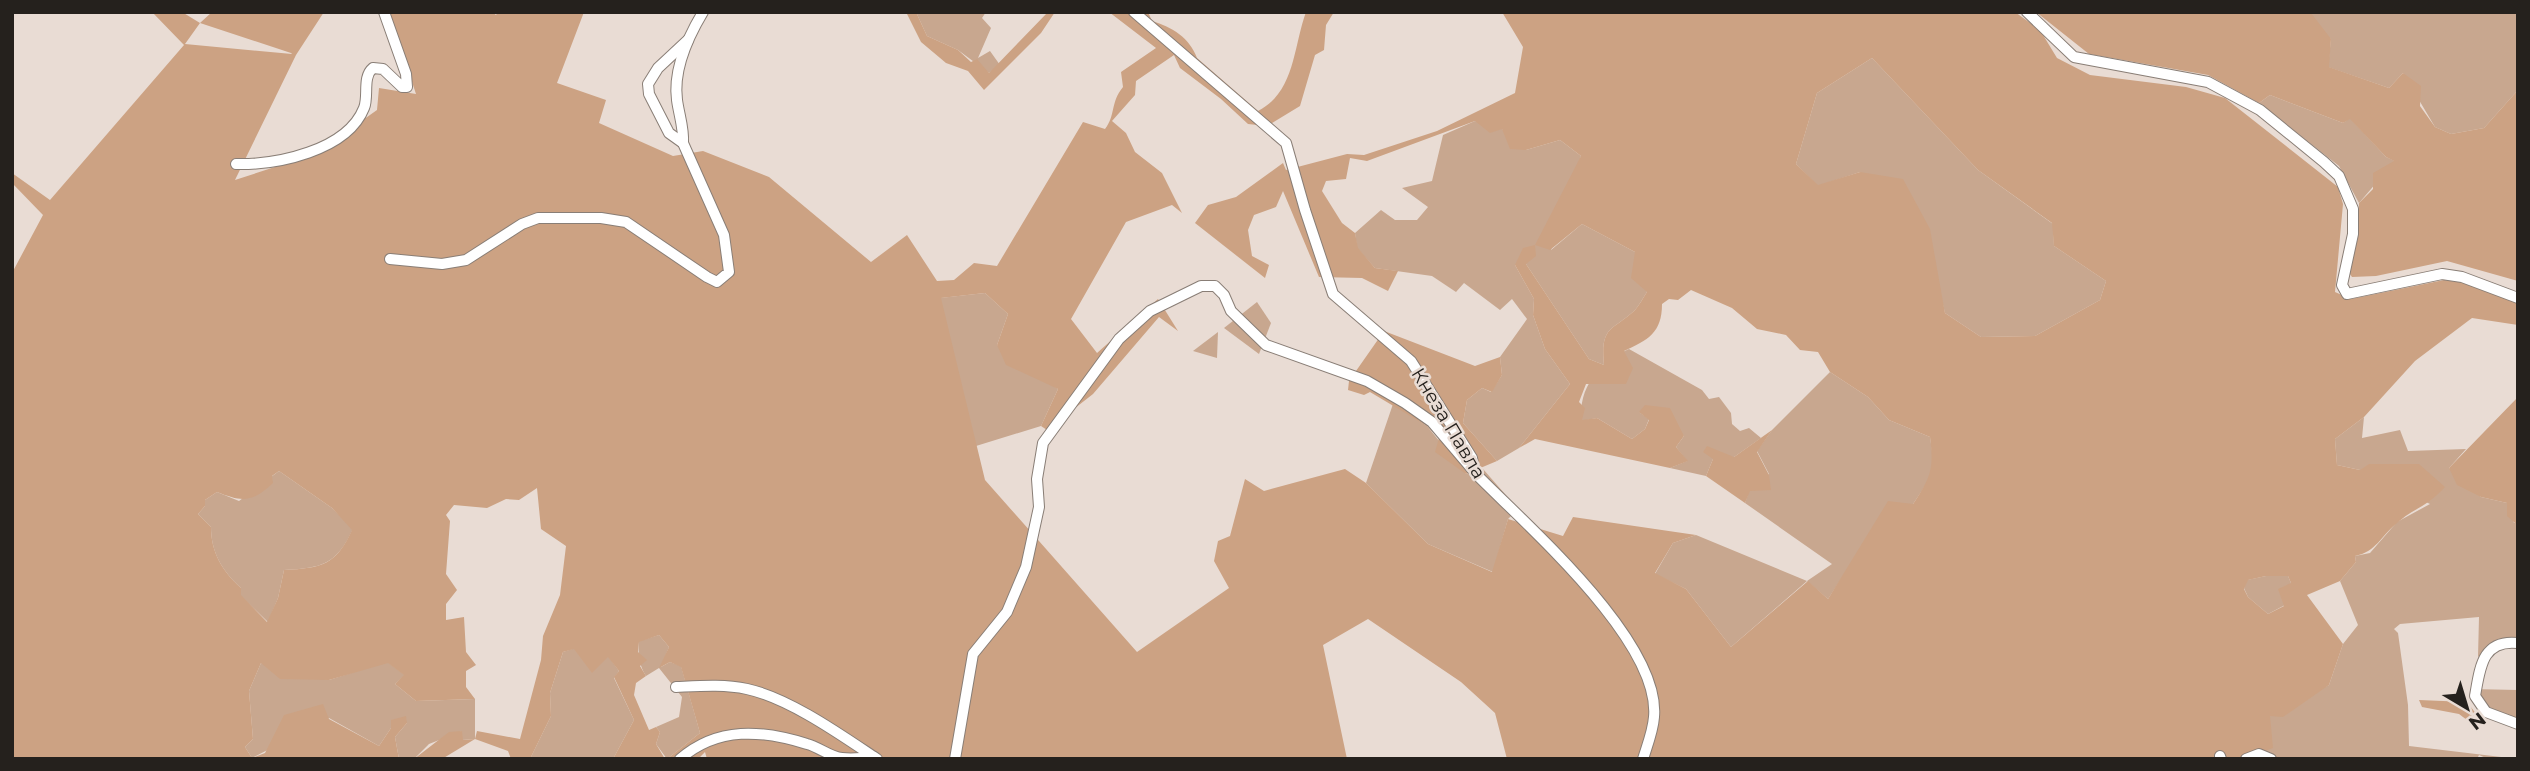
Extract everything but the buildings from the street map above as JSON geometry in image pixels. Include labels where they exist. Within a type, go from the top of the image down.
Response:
[{"type":"street","points":[[236,164],[262,165],[299,157],[329,144],[360,118],[366,105],[367,79],[373,68],[383,69],[407,87],[406,75],[384,12]]},
{"type":"street","points":[[390,260],[442,264],[466,260],[538,218],[601,218],[626,222],[716,282],[724,279],[729,272],[724,235],[683,143],[676,97],[678,73],[688,40],[703,12]]},
{"type":"street","name":"Кнеза Павла","points":[[1134,12],[1286,143],[1333,294],[1411,361],[1472,458],[1475,473],[1608,611],[1631,645],[1650,684],[1655,717],[1643,759]]},
{"type":"street","points":[[2027,12],[2074,57],[2208,82],[2260,110],[2324,162],[2339,176],[2353,209],[2353,234],[2342,285],[2347,294],[2451,275],[2518,298]]},
{"type":"street","points":[[683,143],[676,141],[653,106],[648,84],[669,56],[688,40]]},
{"type":"street","points":[[956,759],[973,654],[1007,612],[1026,567],[1039,507],[1037,479],[1043,443],[1119,339],[1150,311],[1201,286],[1215,286],[1224,295],[1231,311],[1266,345],[1367,382],[1405,403],[1432,422],[1475,473]]},
{"type":"street","points":[[2518,643],[2501,643],[2487,652],[2482,659],[2475,696],[2486,712],[2518,724]]},
{"type":"street","points":[[676,687],[736,688],[773,698],[876,758]]},
{"type":"street","points":[[680,759],[698,743],[724,735],[768,733],[810,744],[839,758],[876,758]]},
{"type":"street","points":[[2246,759],[2259,754],[2270,759]]},
{"type":"shaded area","points":[[152,12],[182,12],[200,23],[212,12],[324,12],[296,55],[235,180],[315,154],[377,110],[379,88],[416,94],[389,12],[492,12],[496,15],[498,12],[584,12],[557,83],[606,100],[599,123],[673,156],[703,151],[769,177],[871,262],[907,235],[937,281],[954,280],[974,263],[997,266],[1083,122],[1105,129],[1111,119],[1116,98],[1123,87],[1121,72],[1156,48],[1109,12],[1148,12],[1152,21],[1166,26],[1185,39],[1197,58],[1258,111],[1270,103],[1286,81],[1306,12],[1334,12],[1326,25],[1324,50],[1315,55],[1300,106],[1267,126],[1248,124],[1221,99],[1180,68],[1174,55],[1136,81],[1135,95],[1112,121],[1126,133],[1135,152],[1162,173],[1182,213],[1172,205],[1126,222],[1071,319],[1097,353],[1158,299],[1178,331],[1159,317],[1093,394],[1047,430],[1041,426],[1058,389],[1006,365],[997,345],[1008,314],[985,293],[941,298],[985,480],[1137,652],[1229,588],[1214,561],[1218,541],[1230,536],[1245,479],[1264,491],[1345,469],[1366,483],[1428,544],[1492,572],[1508,519],[1563,536],[1573,517],[1696,535],[1673,543],[1655,573],[1686,589],[1731,647],[1808,581],[1828,599],[1888,501],[1913,504],[1924,487],[1932,457],[1930,437],[1889,420],[1868,397],[1830,372],[1818,352],[1800,350],[1786,335],[1757,329],[1732,308],[1691,290],[1678,300],[1669,299],[1662,304],[1659,322],[1652,334],[1624,351],[1633,368],[1626,384],[1586,384],[1579,402],[1585,408],[1582,420],[1597,418],[1632,439],[1645,429],[1649,420],[1639,412],[1645,405],[1670,408],[1684,436],[1676,447],[1688,461],[1670,468],[1535,439],[1519,448],[1570,384],[1545,349],[1533,315],[1534,299],[1515,265],[1523,248],[1535,245],[1581,156],[1560,140],[1526,150],[1510,149],[1502,129],[1490,133],[1475,121],[1367,161],[1350,158],[1346,179],[1326,181],[1322,191],[1342,223],[1355,233],[1358,248],[1375,268],[1398,271],[1388,291],[1362,278],[1319,277],[1283,191],[1276,207],[1254,215],[1248,230],[1252,256],[1269,265],[1265,278],[1195,223],[1208,205],[1236,197],[1283,163],[1286,170],[1347,154],[1364,155],[1437,131],[1515,93],[1523,47],[1502,12],[2015,12],[2040,30],[2057,58],[2090,75],[2186,87],[2225,98],[2338,187],[2343,204],[2335,292],[2351,299],[2444,280],[2465,283],[2518,303],[2518,325],[2472,318],[2415,361],[2364,417],[2335,439],[2337,465],[2360,470],[2369,464],[2419,464],[2445,487],[2397,523],[2368,551],[2355,556],[2356,562],[2340,581],[2307,595],[2343,644],[2329,685],[2283,717],[2270,716],[2273,748],[2243,759],[1507,759],[1495,713],[1461,682],[1368,619],[1323,645],[1347,759],[707,759],[705,752],[698,759],[667,759],[700,733],[681,667],[670,662],[659,668],[669,647],[659,635],[639,642],[638,652],[647,660],[640,666],[646,676],[636,683],[634,695],[649,730],[656,727],[660,732],[656,744],[665,759],[613,759],[634,720],[614,677],[619,671],[608,657],[592,673],[574,649],[563,652],[550,693],[551,716],[530,759],[511,759],[508,751],[475,739],[477,731],[520,739],[541,660],[543,636],[560,595],[566,546],[541,529],[537,488],[519,500],[506,499],[487,508],[454,505],[446,515],[450,521],[446,574],[457,590],[446,604],[446,620],[464,617],[466,652],[476,665],[466,671],[466,687],[475,699],[416,701],[395,684],[404,675],[388,663],[329,680],[280,679],[261,663],[249,691],[253,739],[245,747],[252,758],[265,753],[284,715],[323,704],[329,719],[379,746],[391,728],[391,720],[406,716],[407,723],[395,737],[399,759],[12,759],[12,273],[43,215],[12,183],[12,173],[50,200],[184,45]],"holes":[[[200,23],[292,54],[185,44]],[[1872,58],[1978,170],[2052,223],[2054,246],[2106,281],[2100,300],[2035,336],[1981,337],[1945,313],[1930,229],[1903,179],[1860,172],[1818,185],[1796,164],[1817,93]],[[1582,224],[1635,252],[1631,278],[1647,292],[1634,311],[1606,336],[1604,365],[1589,359],[1526,264],[1536,256],[1535,245],[1550,250]],[[279,471],[332,508],[352,530],[333,558],[318,566],[284,570],[278,598],[267,622],[241,595],[241,588],[223,568],[215,553],[211,527],[198,514],[205,506],[205,500],[217,492],[246,499],[259,494],[273,483],[272,476]],[[2266,576],[2288,576],[2291,583],[2278,589],[2284,606],[2268,614],[2248,597],[2244,589],[2248,580]]]},
{"type":"shaded area","points":[[906,12],[916,12],[927,36],[958,50],[971,62],[977,59],[989,73],[1048,12],[1055,12],[1041,33],[984,90],[968,71],[946,63],[921,42]]},
{"type":"shaded area","points":[[916,12],[986,12],[982,18],[991,28],[978,58],[990,51],[1000,65],[989,73],[958,50],[927,36]]},
{"type":"shaded area","points":[[2036,12],[2311,13],[2331,39],[2329,67],[2389,88],[2403,73],[2421,86],[2420,106],[2435,127],[2451,134],[2484,128],[2518,90],[2518,281],[2447,261],[2376,276],[2352,277],[2348,271],[2358,238],[2359,203],[2373,189],[2373,173],[2394,161],[2386,157],[2350,119],[2343,123],[2270,95],[2259,103],[2208,75],[2089,54]]},
{"type":"shaded area","points":[[2258,12],[2518,12],[2518,90],[2484,128],[2451,134],[2435,127],[2403,73],[2389,88],[2328,67],[2331,39]]},
{"type":"shaded area","points":[[1872,58],[1978,170],[2053,224],[2054,246],[2106,281],[2100,300],[2035,336],[1981,337],[1945,313],[1937,280],[1860,172],[1818,186],[1796,164],[1817,93]]},
{"type":"shaded area","points":[[2270,95],[2343,123],[2350,118],[2386,157],[2395,161],[2359,203],[2339,166],[2259,103]]},
{"type":"shaded area","points":[[1475,121],[1502,129],[1526,150],[1560,140],[1581,156],[1551,250],[1582,224],[1635,252],[1647,292],[1634,311],[1606,336],[1604,365],[1589,359],[1526,264],[1515,265],[1534,299],[1533,315],[1545,349],[1570,384],[1519,448],[1497,461],[1463,423],[1467,400],[1482,388],[1491,392],[1502,375],[1500,357],[1527,319],[1512,299],[1500,310],[1464,283],[1456,292],[1432,276],[1375,268],[1357,248],[1355,233],[1381,210],[1395,220],[1417,220],[1428,207],[1402,188],[1432,181],[1443,135]]},
{"type":"shaded area","points":[[985,293],[1008,314],[997,345],[1058,389],[1041,426],[976,446],[940,298]]},
{"type":"shaded area","points":[[1257,302],[1271,323],[1259,354],[1224,328]]},
{"type":"shaded area","points":[[1384,331],[1475,366],[1500,357],[1502,375],[1492,392],[1482,388],[1467,400],[1463,423],[1497,461],[1466,474],[1435,452],[1439,438],[1427,426],[1370,392],[1364,395],[1348,390],[1349,381]]},
{"type":"shaded area","points":[[1218,332],[1217,358],[1193,351]]},
{"type":"shaded area","points":[[1629,349],[1702,390],[1709,399],[1719,397],[1731,413],[1732,424],[1740,431],[1749,428],[1761,438],[1734,457],[1713,459],[1706,476],[1670,468],[1687,461],[1676,447],[1684,436],[1639,412],[1649,419],[1645,429],[1632,439],[1597,418],[1582,421],[1583,398],[1593,377],[1618,354]]},
{"type":"shaded area","points":[[1830,372],[1868,397],[1889,420],[1930,437],[1934,465],[1927,483],[1913,504],[1858,553],[1828,599],[1807,581],[1832,564],[1745,503],[1749,491],[1769,474],[1757,451],[1772,430]]},
{"type":"shaded area","points":[[2518,397],[2518,523],[2515,523],[2507,516],[2507,503],[2481,497],[2457,485],[2449,468]]},
{"type":"shaded area","points":[[1393,404],[1427,426],[1466,474],[1483,469],[1518,509],[1508,519],[1493,572],[1428,544],[1366,483]]},
{"type":"shaded area","points":[[2364,417],[2362,438],[2400,430],[2408,451],[2466,449],[2449,468],[2481,497],[2507,503],[2514,523],[2518,523],[2518,645],[2487,649],[2478,657],[2479,617],[2400,624],[2394,629],[2398,633],[2408,705],[2409,746],[2518,759],[2488,759],[2479,755],[2477,759],[2258,759],[2270,716],[2329,685],[2343,644],[2358,625],[2340,581],[2356,562],[2355,556],[2370,553],[2397,522],[2430,504],[2360,470],[2337,465],[2335,439]]},
{"type":"shaded area","points":[[1772,430],[1757,452],[1769,475],[1771,490],[1750,491],[1745,503],[1706,476],[1713,459],[1703,452],[1707,446],[1734,457]]},
{"type":"shaded area","points":[[279,471],[332,508],[353,529],[340,550],[326,562],[308,568],[284,570],[278,598],[268,622],[240,595],[241,588],[228,575],[215,553],[211,527],[198,514],[205,506],[205,500],[217,492],[239,501]]},
{"type":"shaded area","points":[[1696,535],[1807,581],[1731,647],[1686,589],[1655,574],[1673,543]]},
{"type":"shaded area","points":[[2266,576],[2288,576],[2291,583],[2285,605],[2268,614],[2248,597],[2244,588],[2247,580]]},
{"type":"shaded area","points":[[413,635],[407,655],[389,663],[405,675],[395,684],[416,701],[475,699],[475,739],[462,740],[462,731],[429,744],[414,759],[399,759],[395,737],[407,723],[391,728],[379,746],[329,718],[252,758],[245,747],[253,739],[249,691],[261,663],[329,680],[370,667]]},
{"type":"shaded area","points":[[659,635],[669,647],[661,667],[670,662],[681,666],[700,733],[667,759],[656,744],[660,732],[656,727],[679,717],[682,697],[659,668],[646,676],[639,655],[639,641]]},
{"type":"shaded area","points":[[575,648],[609,657],[619,671],[614,678],[634,720],[613,759],[530,759],[551,716],[550,693],[563,652]]},
{"type":"shaded area","points":[[2471,689],[2518,690],[2518,720],[2475,704]]},
{"type":"shaded area","points":[[2419,700],[2467,702],[2477,715],[2471,723],[2459,714],[2422,707]]},
{"type":"shaded area","points":[[462,731],[463,740],[475,739],[442,759],[414,759],[449,732]]}]
